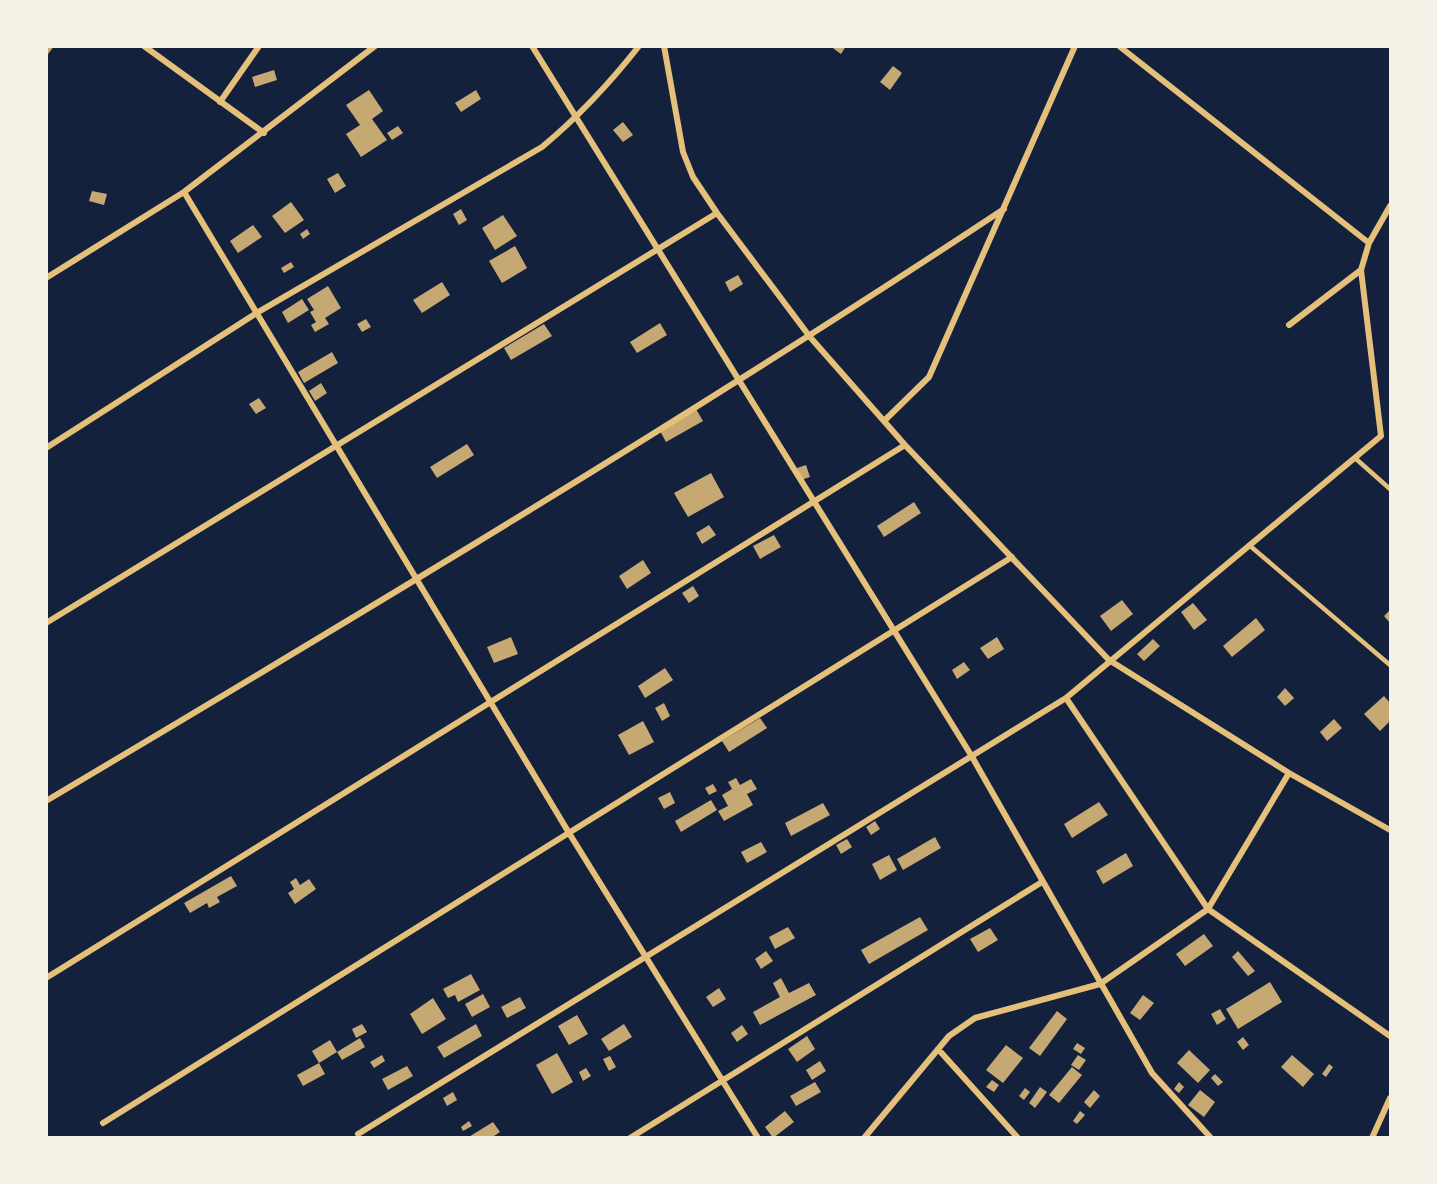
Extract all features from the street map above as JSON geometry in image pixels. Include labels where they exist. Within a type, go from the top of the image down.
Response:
[{"type":"street","points":[[144,46],[264,133]]},
{"type":"street","points":[[220,102],[259,46]]},
{"type":"street","points":[[46,278],[184,192],[375,46]]},
{"type":"street","points":[[532,46],[971,755],[1152,1073],[1211,1137]]},
{"type":"street","points":[[46,448],[255,314],[542,147],[575,116],[639,46]]},
{"type":"street","points":[[664,46],[683,152],[693,177],[717,213],[810,337],[905,445],[1109,660],[1289,773],[1390,830]]},
{"type":"street","points":[[884,421],[929,377],[1075,46]]},
{"type":"street","points":[[1119,46],[1369,243]]},
{"type":"street","points":[[184,192],[334,446],[569,833],[758,1137]]},
{"type":"street","points":[[358,1134],[645,955],[1066,698],[1381,436],[1361,270],[1369,243],[1390,206]]},
{"type":"street","points":[[46,801],[416,580],[739,381],[1004,209]]},
{"type":"street","points":[[46,623],[717,213]]},
{"type":"street","points":[[1289,326],[1361,270]]},
{"type":"street","points":[[46,978],[905,445]]},
{"type":"street","points":[[103,1123],[1012,557]]},
{"type":"street","points":[[1066,698],[1208,909],[1390,1036]]},
{"type":"street","points":[[864,1137],[949,1036],[975,1018],[1100,984],[1208,909],[1289,773]]},
{"type":"street","points":[[630,1137],[1042,882]]},
{"type":"street","points":[[938,1048],[1018,1137]]},
{"type":"street","points":[[1372,1137],[1390,1098]]},
{"type":"lane","points":[[1354,458],[1390,489]]},
{"type":"lane","points":[[1248,545],[1390,665]]},
{"type":"building","points":[[46,46],[54,46],[46,57]]},
{"type":"building","points":[[830,46],[846,46],[841,54]]},
{"type":"building","points":[[893,66],[902,73],[890,90],[880,82]]},
{"type":"building","points":[[274,70],[277,80],[255,87],[252,77]]},
{"type":"building","points":[[369,90],[383,111],[372,119],[387,140],[361,157],[346,134],[360,125],[346,105]]},
{"type":"building","points":[[476,90],[481,99],[461,112],[455,103]]},
{"type":"building","points":[[623,122],[633,135],[623,142],[613,130]]},
{"type":"building","points":[[398,126],[403,133],[392,140],[387,133]]},
{"type":"building","points":[[338,173],[346,186],[335,193],[327,179]]},
{"type":"building","points":[[92,191],[107,194],[104,205],[89,201]]},
{"type":"building","points":[[291,202],[304,220],[285,233],[272,216]]},
{"type":"building","points":[[461,209],[467,220],[459,225],[453,214]]},
{"type":"building","points":[[503,215],[517,236],[495,250],[482,228]]},
{"type":"building","points":[[253,225],[262,237],[238,253],[230,241]]},
{"type":"building","points":[[307,229],[310,234],[303,239],[300,234]]},
{"type":"building","points":[[515,246],[527,268],[502,283],[489,261]]},
{"type":"building","points":[[291,262],[294,267],[284,273],[281,268]]},
{"type":"building","points":[[738,275],[743,284],[730,292],[725,282]]},
{"type":"building","points":[[442,282],[450,295],[422,313],[413,300]]},
{"type":"building","points":[[328,286],[341,308],[325,318],[329,324],[315,332],[311,325],[316,322],[310,312],[314,310],[307,299]]},
{"type":"building","points":[[302,299],[309,310],[288,323],[282,312]]},
{"type":"building","points":[[366,319],[371,327],[362,332],[357,324]]},
{"type":"building","points":[[660,323],[667,335],[637,353],[630,342]]},
{"type":"building","points":[[544,324],[552,336],[511,360],[504,348]]},
{"type":"building","points":[[332,352],[338,363],[304,383],[298,372]]},
{"type":"building","points":[[321,383],[327,393],[315,401],[309,391]]},
{"type":"building","points":[[259,398],[266,408],[256,414],[249,404]]},
{"type":"building","points":[[696,409],[703,421],[666,442],[660,431]]},
{"type":"building","points":[[467,444],[474,455],[437,478],[430,467]]},
{"type":"building","points":[[806,465],[810,477],[801,480],[797,468]]},
{"type":"building","points":[[711,473],[724,497],[688,517],[674,493]]},
{"type":"building","points":[[914,502],[921,513],[884,537],[877,526]]},
{"type":"building","points":[[709,525],[716,535],[702,544],[696,533]]},
{"type":"building","points":[[774,535],[781,547],[760,559],[753,546]]},
{"type":"building","points":[[643,560],[651,573],[627,589],[619,576]]},
{"type":"building","points":[[693,586],[699,596],[689,603],[682,593]]},
{"type":"building","points":[[1122,600],[1133,614],[1111,631],[1100,616]]},
{"type":"building","points":[[1193,603],[1207,620],[1194,630],[1181,612]]},
{"type":"building","points":[[1390,610],[1390,623],[1384,616]]},
{"type":"building","points":[[1256,618],[1265,630],[1232,657],[1223,646]]},
{"type":"building","points":[[511,637],[518,654],[494,663],[487,647]]},
{"type":"building","points":[[997,637],[1004,649],[988,659],[980,648]]},
{"type":"building","points":[[1153,639],[1160,646],[1144,661],[1137,654]]},
{"type":"building","points":[[964,662],[970,670],[957,679],[952,670]]},
{"type":"building","points":[[665,668],[673,680],[645,698],[638,686]]},
{"type":"building","points":[[1285,688],[1294,698],[1285,706],[1277,697]]},
{"type":"building","points":[[1384,696],[1390,703],[1390,721],[1380,731],[1364,714]]},
{"type":"building","points":[[664,703],[670,716],[662,721],[655,708]]},
{"type":"building","points":[[760,718],[767,728],[729,752],[722,741]]},
{"type":"building","points":[[1334,719],[1342,728],[1327,741],[1320,732]]},
{"type":"building","points":[[643,721],[654,742],[629,755],[618,735]]},
{"type":"building","points":[[736,778],[740,785],[751,779],[757,789],[747,794],[753,805],[724,821],[718,811],[728,806],[722,795],[732,789],[728,782]]},
{"type":"building","points":[[713,784],[717,791],[709,795],[705,788]]},
{"type":"building","points":[[670,792],[675,803],[664,809],[658,798]]},
{"type":"building","points":[[711,800],[717,810],[681,832],[675,821]]},
{"type":"building","points":[[1099,802],[1108,815],[1072,838],[1064,824]]},
{"type":"building","points":[[823,803],[830,815],[791,836],[785,823]]},
{"type":"building","points":[[875,821],[880,829],[871,835],[866,827]]},
{"type":"building","points":[[935,837],[941,848],[903,870],[897,859]]},
{"type":"building","points":[[847,839],[852,847],[841,854],[836,845]]},
{"type":"building","points":[[761,842],[767,852],[747,863],[741,852]]},
{"type":"building","points":[[1126,853],[1133,866],[1103,884],[1096,871]]},
{"type":"building","points":[[889,855],[897,870],[880,880],[872,864]]},
{"type":"building","points":[[231,876],[237,886],[217,897],[220,902],[209,908],[207,903],[190,913],[184,903]]},
{"type":"building","points":[[296,878],[300,885],[309,879],[316,889],[295,904],[288,893],[294,889],[290,882]]},
{"type":"building","points":[[920,917],[928,930],[869,964],[861,950]]},
{"type":"building","points":[[788,927],[795,938],[775,949],[769,937]]},
{"type":"building","points":[[990,928],[998,940],[978,952],[970,939]]},
{"type":"building","points":[[1204,934],[1213,946],[1185,966],[1176,954]]},
{"type":"building","points":[[766,951],[773,961],[761,969],[755,959]]},
{"type":"building","points":[[1238,951],[1255,971],[1248,976],[1232,957]]},
{"type":"building","points":[[471,974],[480,990],[458,1002],[455,995],[448,998],[443,989]]},
{"type":"building","points":[[781,978],[789,993],[809,983],[816,995],[760,1025],[753,1012],[780,997],[773,983]]},
{"type":"building","points":[[1270,982],[1282,1002],[1238,1029],[1226,1009]]},
{"type":"building","points":[[719,988],[726,999],[713,1007],[706,997]]},
{"type":"building","points":[[483,994],[490,1007],[472,1017],[465,1004]]},
{"type":"building","points":[[1143,995],[1154,1003],[1140,1020],[1130,1013]]},
{"type":"building","points":[[520,997],[526,1008],[507,1018],[501,1007]]},
{"type":"building","points":[[433,998],[446,1019],[422,1034],[410,1014]]},
{"type":"building","points":[[1220,1009],[1226,1019],[1217,1025],[1211,1014]]},
{"type":"building","points":[[1057,1011],[1067,1019],[1040,1056],[1029,1048]]},
{"type":"building","points":[[577,1015],[588,1034],[569,1045],[558,1026]]},
{"type":"building","points":[[362,1024],[367,1032],[356,1038],[352,1029]]},
{"type":"building","points":[[476,1024],[482,1036],[444,1058],[437,1047]]},
{"type":"building","points":[[624,1024],[632,1037],[609,1051],[601,1039]]},
{"type":"building","points":[[742,1025],[748,1034],[737,1042],[731,1033]]},
{"type":"building","points":[[807,1036],[815,1049],[797,1062],[788,1049]]},
{"type":"building","points":[[1243,1037],[1249,1045],[1243,1050],[1237,1042]]},
{"type":"building","points":[[360,1038],[365,1047],[342,1060],[337,1052]]},
{"type":"building","points":[[330,1040],[337,1052],[319,1063],[312,1051]]},
{"type":"building","points":[[1077,1043],[1085,1048],[1081,1054],[1073,1049]]},
{"type":"building","points":[[1006,1045],[1023,1058],[1003,1083],[986,1070]]},
{"type":"building","points":[[1189,1050],[1210,1070],[1198,1083],[1177,1063]]},
{"type":"building","points":[[557,1053],[573,1082],[552,1094],[536,1065]]},
{"type":"building","points":[[382,1055],[385,1061],[374,1068],[370,1062]]},
{"type":"building","points":[[1078,1055],[1086,1060],[1079,1070],[1071,1065]]},
{"type":"building","points":[[1292,1055],[1314,1074],[1303,1087],[1281,1067]]},
{"type":"building","points":[[610,1056],[616,1067],[609,1071],[603,1059]]},
{"type":"building","points":[[820,1061],[826,1071],[812,1080],[806,1070]]},
{"type":"building","points":[[319,1063],[325,1074],[303,1086],[297,1075]]},
{"type":"building","points":[[1329,1064],[1333,1067],[1326,1077],[1322,1074]]},
{"type":"building","points":[[407,1066],[413,1076],[388,1090],[382,1079]]},
{"type":"building","points":[[1072,1067],[1082,1075],[1059,1103],[1049,1095]]},
{"type":"building","points":[[586,1068],[591,1076],[583,1081],[579,1072]]},
{"type":"building","points":[[1215,1074],[1223,1082],[1218,1086],[1211,1078]]},
{"type":"building","points":[[992,1080],[999,1085],[994,1092],[986,1087]]},
{"type":"building","points":[[815,1082],[821,1092],[796,1106],[790,1096]]},
{"type":"building","points":[[1179,1082],[1184,1087],[1179,1093],[1174,1089]]},
{"type":"building","points":[[1040,1087],[1047,1092],[1035,1108],[1029,1103]]},
{"type":"building","points":[[1025,1088],[1030,1092],[1024,1100],[1019,1096]]},
{"type":"building","points":[[1094,1090],[1100,1096],[1090,1108],[1084,1102]]},
{"type":"building","points":[[1200,1090],[1215,1102],[1204,1117],[1188,1105]]},
{"type":"building","points":[[453,1092],[457,1100],[447,1106],[443,1098]]},
{"type":"building","points":[[785,1111],[794,1122],[773,1138],[765,1127]]},
{"type":"building","points":[[1080,1111],[1085,1115],[1077,1124],[1073,1121]]},
{"type":"building","points":[[469,1121],[472,1126],[463,1131],[461,1127]]},
{"type":"building","points":[[493,1122],[500,1132],[491,1138],[467,1138]]}]
